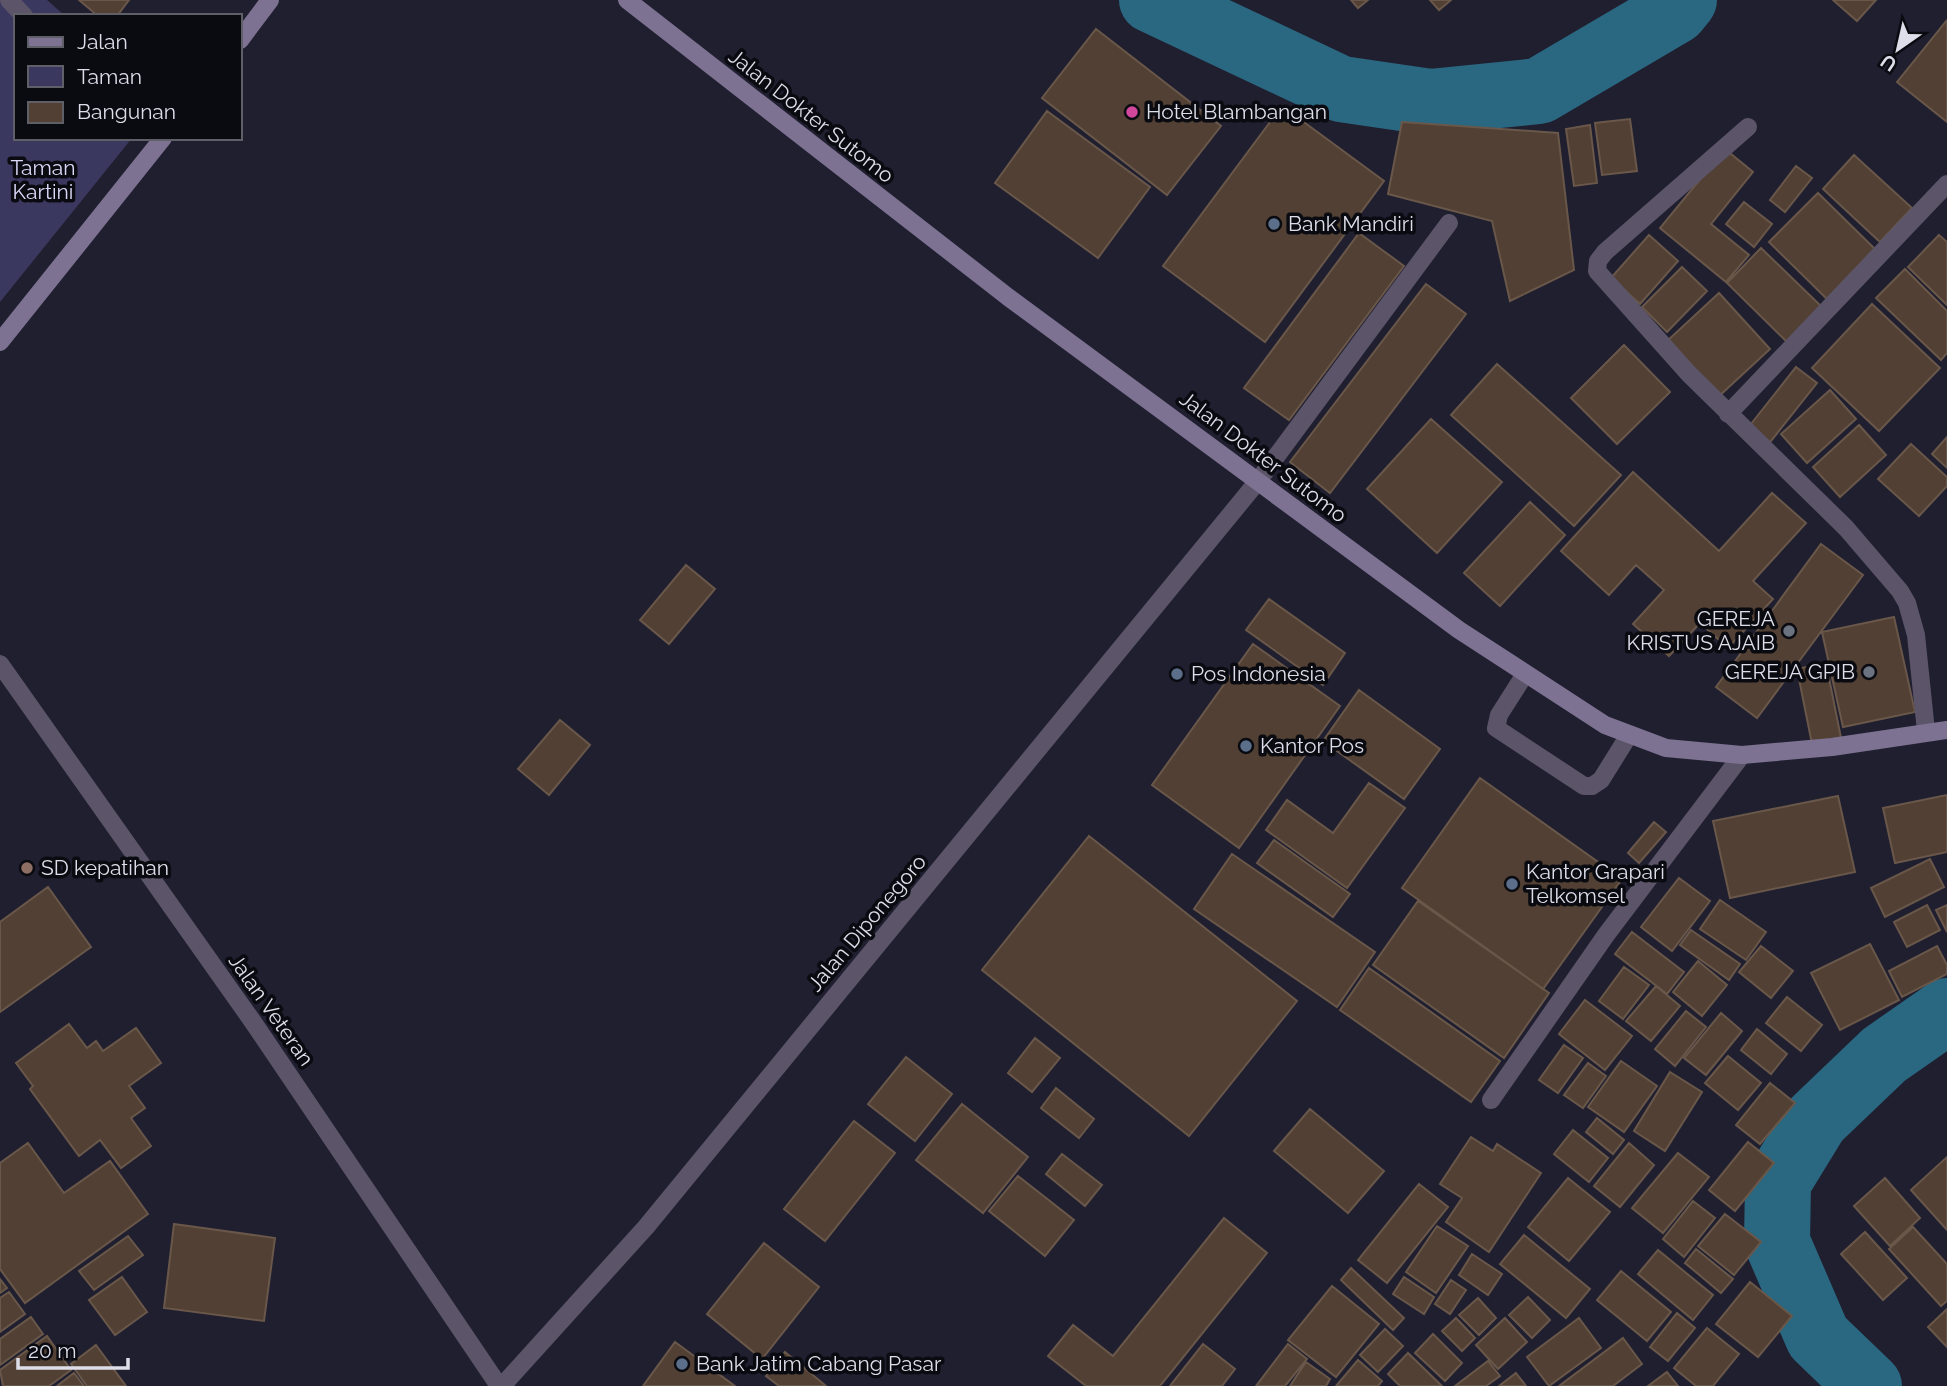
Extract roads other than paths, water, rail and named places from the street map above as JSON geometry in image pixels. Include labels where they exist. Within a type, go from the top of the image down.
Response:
[{"type":"main road","points":[[242,37],[270,0]]},
{"type":"main road","name":"Jalan Dokter Sutomo","points":[[627,0],[1007,297],[1459,631],[1605,725],[1667,748],[1742,755],[1832,747],[1947,730]]},
{"type":"main road","points":[[2,334],[161,140]]},
{"type":"street","points":[[9,0],[22,14]]},
{"type":"street","points":[[1748,127],[1605,252],[1596,266],[1607,285],[1728,414],[1846,528],[1900,591],[1907,603],[1916,635],[1926,731]]},
{"type":"street","points":[[1728,414],[1947,184]]},
{"type":"street","name":"Jalan Diponegoro","points":[[501,1386],[646,1227],[1258,481],[1449,223]]},
{"type":"street","name":"Jalan Veteran","points":[[0,664],[253,1022],[501,1386]]},
{"type":"street","points":[[1525,674],[1497,719],[1496,728],[1584,786],[1592,786],[1601,780],[1629,736]]},
{"type":"street","points":[[1491,1100],[1606,935],[1742,755]]},
{"type":"waterway","points":[[1152,0],[1341,89],[1430,102],[1539,91],[1675,11],[1684,0]]},
{"type":"waterway","points":[[1869,1386],[1818,1337],[1777,1242],[1778,1182],[1816,1120],[1884,1055],[1947,1011]]},
{"type":"place","name":"Hotel Blambangan","points":[[1132,112]]},
{"type":"place","name":"Bank Mandiri","points":[[1274,224]]},
{"type":"place","name":"GEREJA KRISTUS AJAIB","points":[[1789,631]]},
{"type":"place","name":"GEREJA GPIB","points":[[1869,672]]},
{"type":"place","name":"Pos Indonesia","points":[[1177,674]]},
{"type":"place","name":"Kantor Pos","points":[[1246,746]]},
{"type":"place","name":"SD kepatihan","points":[[27,868]]},
{"type":"place","name":"Kantor Grapari Telkomsel","points":[[1512,884]]},
{"type":"place","name":"Bank Jatim Cabang Pasar","points":[[682,1364]]},
{"type":"park label","name":"Taman Kartini","points":[[43,180]]}]
